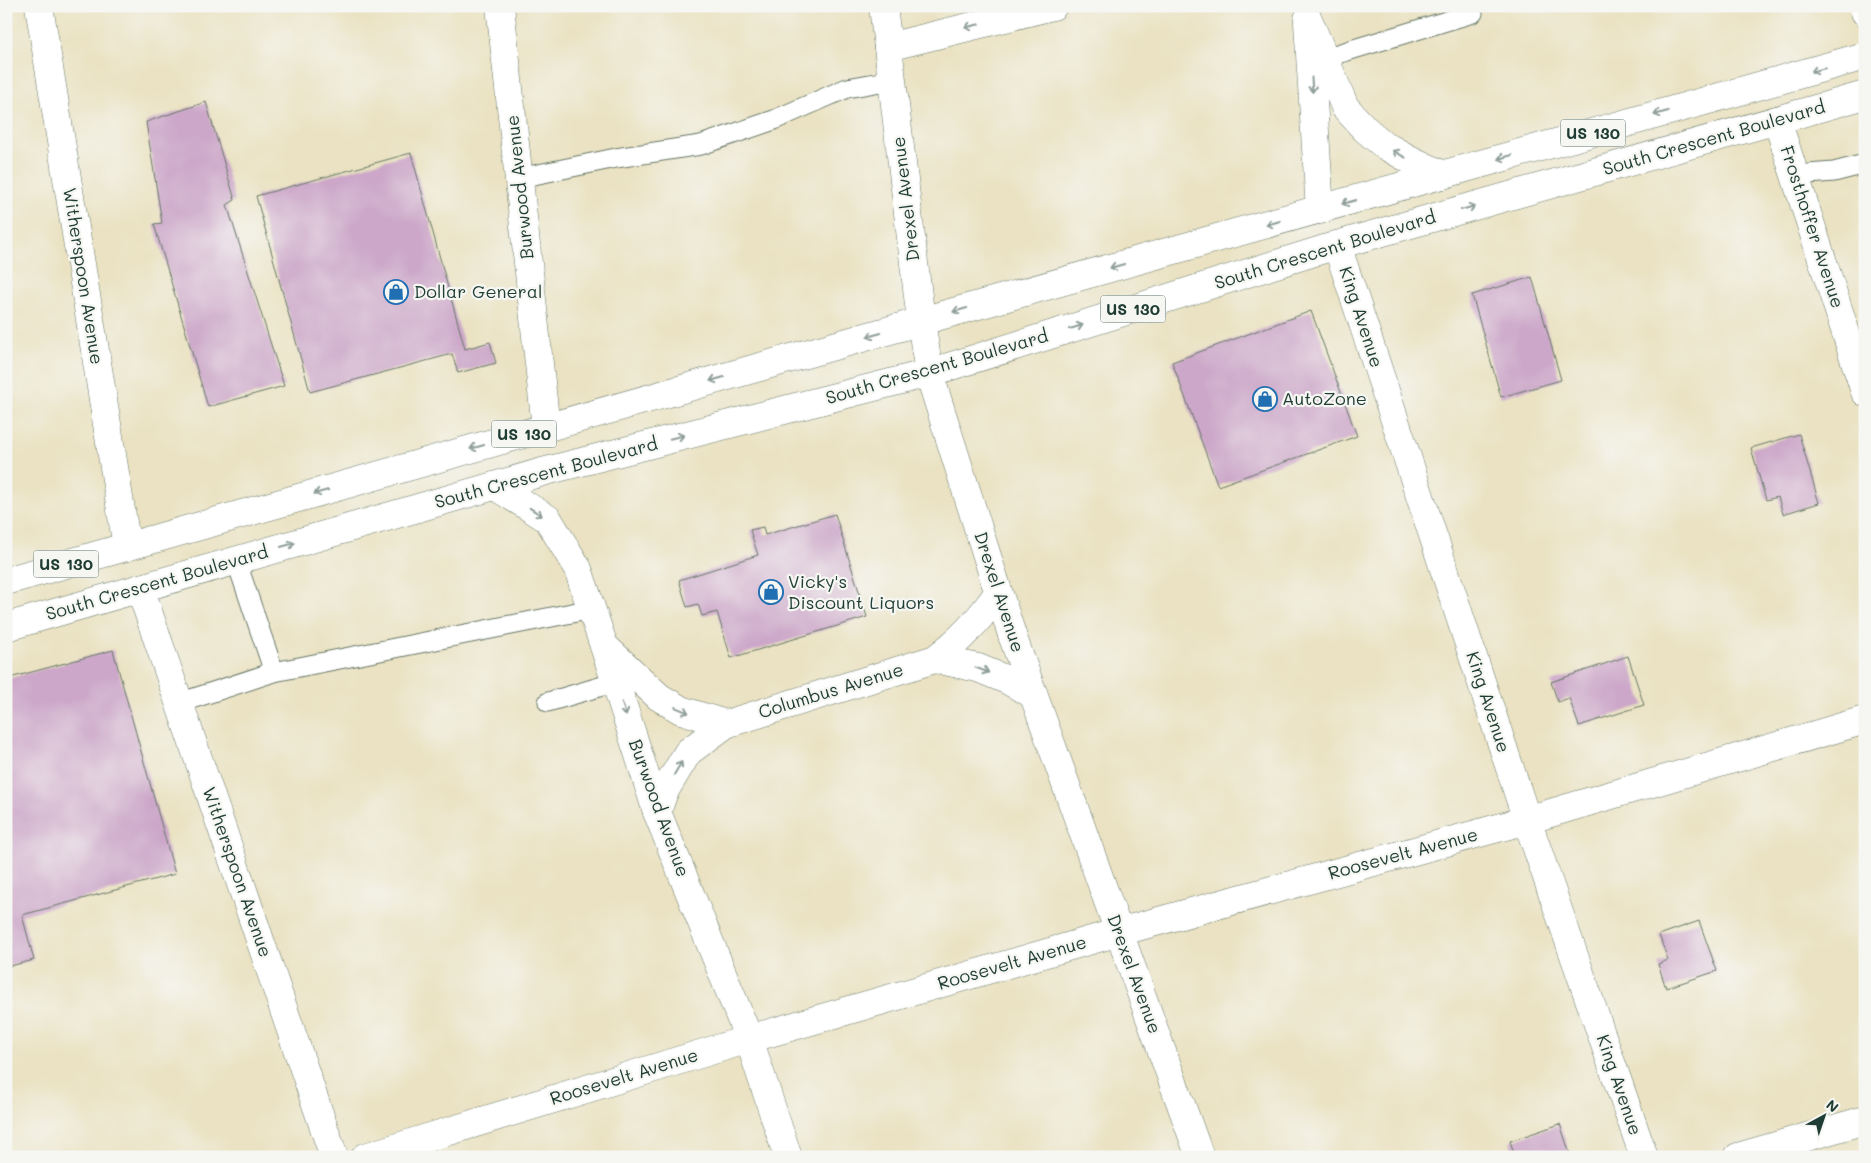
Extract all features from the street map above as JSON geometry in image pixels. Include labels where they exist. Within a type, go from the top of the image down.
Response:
[{"type":"main road","name":"Witherspoon Avenue","points":[[39,6],[127,547]]},
{"type":"main road","name":"Burwood Avenue","points":[[500,6],[546,428]]},
{"type":"main road","name":"Drexel Avenue","points":[[883,6],[929,373],[1012,635],[1200,1157]]},
{"type":"main road","points":[[888,47],[1053,6]]},
{"type":"main road","points":[[1864,6],[1865,12]]},
{"type":"main road","points":[[1308,13],[1324,58],[1345,106],[1365,130],[1384,145],[1443,175]]},
{"type":"main road","points":[[1308,13],[1320,210]]},
{"type":"main road","name":"US 130","points":[[6,581],[921,321],[1865,56]]},
{"type":"main road","name":"South Crescent Boulevard","points":[[6,627],[495,486],[929,373],[1337,245],[1865,95]]},
{"type":"main road","name":"Frosthoffer Avenue","points":[[1777,120],[1865,392]]},
{"type":"main road","name":"King Avenue","points":[[1337,245],[1527,820],[1644,1157]]},
{"type":"main road","name":"Burwood Avenue","points":[[495,486],[548,520],[578,569],[657,812],[749,1039],[788,1157]]},
{"type":"main road","name":"Witherspoon Avenue","points":[[140,588],[334,1157]]},
{"type":"main road","name":"Columbus Avenue","points":[[657,812],[664,792],[688,752],[726,724],[935,659],[963,637],[982,617],[998,593]]},
{"type":"main road","points":[[604,646],[659,697],[681,710],[726,724]]},
{"type":"main road","name":"Columbus Avenue","points":[[935,659],[978,668],[1007,680],[1034,695]]},
{"type":"main road","name":"Roosevelt Avenue","points":[[365,1157],[749,1039],[1119,932],[1527,820],[1865,720]]},
{"type":"main road","points":[[1738,1157],[1865,1120]]},
{"type":"lane","points":[[1324,58],[1472,13],[1470,6]]},
{"type":"lane","points":[[519,178],[616,158],[701,145],[774,120],[847,88],[892,80]]},
{"type":"lane","points":[[1795,175],[1834,172],[1865,164]]},
{"type":"lane","points":[[236,560],[274,672]]},
{"type":"lane","points":[[179,703],[274,672],[592,608]]},
{"type":"lane","points":[[548,702],[616,682]]},
{"type":"building","points":[[206,102],[235,200],[227,205],[284,386],[208,407],[154,224],[162,223],[146,122]]},
{"type":"building","points":[[411,153],[465,349],[490,342],[496,363],[458,373],[452,354],[310,392],[256,196]]},
{"type":"building","points":[[1532,277],[1561,380],[1501,397],[1472,295]]},
{"type":"building","name":"AutoZone","points":[[1311,311],[1357,436],[1218,486],[1172,362]]},
{"type":"building","points":[[1799,434],[1819,503],[1783,514],[1778,497],[1766,500],[1751,448]]},
{"type":"building","name":"Vicky's Discount Liquors","points":[[835,514],[867,617],[731,658],[717,612],[702,616],[698,604],[687,607],[679,580],[758,555],[750,530],[763,527],[765,535]]},
{"type":"building","points":[[113,650],[175,874],[22,915],[34,960],[6,967],[6,679]]},
{"type":"building","points":[[1628,656],[1644,705],[1579,726],[1569,698],[1558,702],[1551,682]]},
{"type":"building","points":[[1699,921],[1717,971],[1666,988],[1658,964],[1668,960],[1659,935]]},
{"type":"building","points":[[1560,1124],[1571,1157],[1515,1157],[1510,1141]]},
{"type":"place","name":"Dollar General","points":[[396,292]]},
{"type":"place","name":"AutoZone","points":[[1265,399]]},
{"type":"place","name":"Vicky's Discount Liquors","points":[[771,592]]}]
